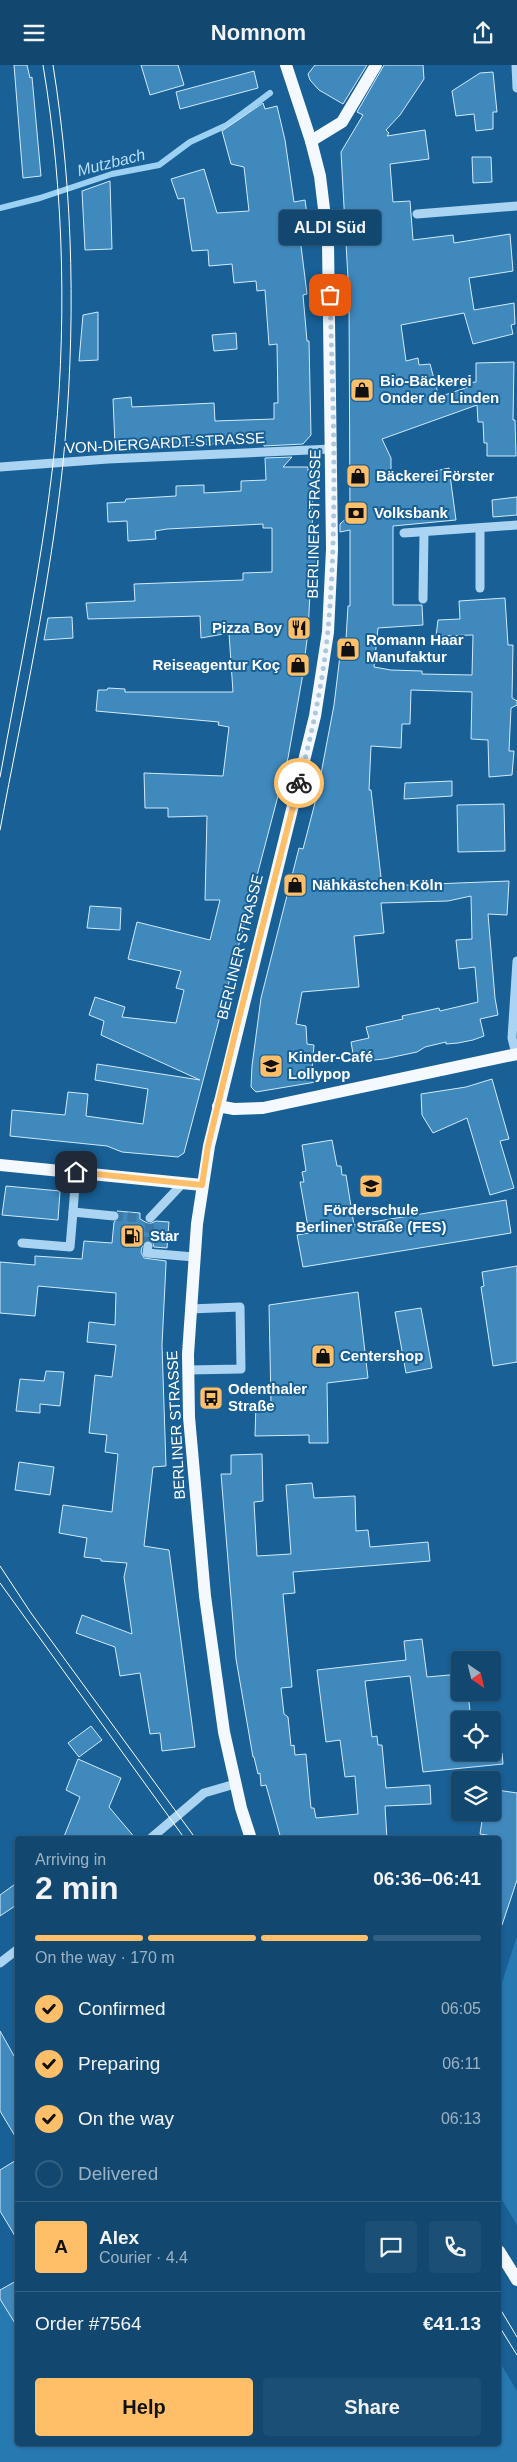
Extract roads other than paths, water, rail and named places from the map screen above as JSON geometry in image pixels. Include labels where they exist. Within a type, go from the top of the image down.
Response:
[{"type":"main road","name":"BERLINER STRASSE","points":[[250,1836],[235,1784],[224,1732],[205,1596],[189,1417],[188,1370],[190,1309],[202,1185],[218,1106],[306,757],[320,690],[328,632],[332,580],[332,449],[328,241],[320,176],[311,141],[286,65]]},
{"type":"main road","points":[[311,141],[342,122],[376,65]]},
{"type":"main road","points":[[218,1106],[234,1109],[264,1108],[516,1054]]},
{"type":"main road","points":[[0,1165],[202,1185]]},
{"type":"main road","points":[[501,2254],[517,2280]]},
{"type":"street","points":[[516,65],[517,88]]},
{"type":"street","points":[[417,214],[517,206]]},
{"type":"street","name":"VON-DIERGARDT-STRASSE","points":[[0,467],[108,459],[332,449]]},
{"type":"street","points":[[404,533],[517,525]]},
{"type":"street","points":[[480,528],[480,588]]},
{"type":"street","points":[[423,599],[424,532]]},
{"type":"street","points":[[516,1054],[512,1038],[517,961]]},
{"type":"street","points":[[22,1243],[70,1247],[76,1172]]},
{"type":"street","points":[[140,1217],[150,1219],[183,1183]]},
{"type":"street","points":[[73,1212],[114,1215]]},
{"type":"street","points":[[148,1245],[147,1253],[194,1257]]},
{"type":"street","points":[[188,1370],[241,1369],[240,1307],[190,1309]]},
{"type":"street","points":[[154,1836],[204,1793],[235,1784]]},
{"type":"street","points":[[0,1963],[15,1951]]},
{"type":"waterway","name":"Mutzbach","points":[[0,208],[40,198],[112,174],[159,165],[190,142],[227,125],[270,93]]},
{"type":"tunnel","points":[[114,1216],[140,1218]]},
{"type":"tunnel","points":[[148,1246],[150,1220]]},
{"type":"tram line","points":[[0,777],[42,543],[53,464],[57,414],[62,314],[60,214],[56,164],[43,65]]},
{"type":"tram line","points":[[0,830],[51,555],[58,509],[67,413],[71,314],[69,214],[60,114],[53,65]]},
{"type":"tram line","points":[[0,1566],[31,1613],[194,1836]]},
{"type":"tram line","points":[[0,1583],[183,1836]]},
{"type":"tram line","points":[[501,2310],[517,2337]]},
{"type":"tram line","points":[[501,2329],[517,2355]]},
{"type":"place","name":"ALDI Süd","points":[[330,295]]},
{"type":"place","name":"Bio-Bäckerei Onder de Linden","points":[[362,390]]},
{"type":"place","name":"Bäckerei Förster","points":[[358,476]]},
{"type":"place","name":"Volksbank","points":[[356,513]]},
{"type":"place","name":"Pizza Boy","points":[[299,628]]},
{"type":"place","name":"Romann Haar Manufaktur","points":[[348,649]]},
{"type":"place","name":"Reiseagentur Koç","points":[[298,665]]},
{"type":"place","name":"Nähkästchen Köln","points":[[295,885]]},
{"type":"place","name":"Kinder-Café Lollypop","points":[[271,1066]]},
{"type":"place","name":"Förderschule Berliner Straße (FES)","points":[[371,1186]]},
{"type":"place","name":"Star","points":[[132,1236]]},
{"type":"place","name":"Centershop","points":[[323,1356]]},
{"type":"place","name":"Odenthaler Straße","points":[[211,1398]]}]
